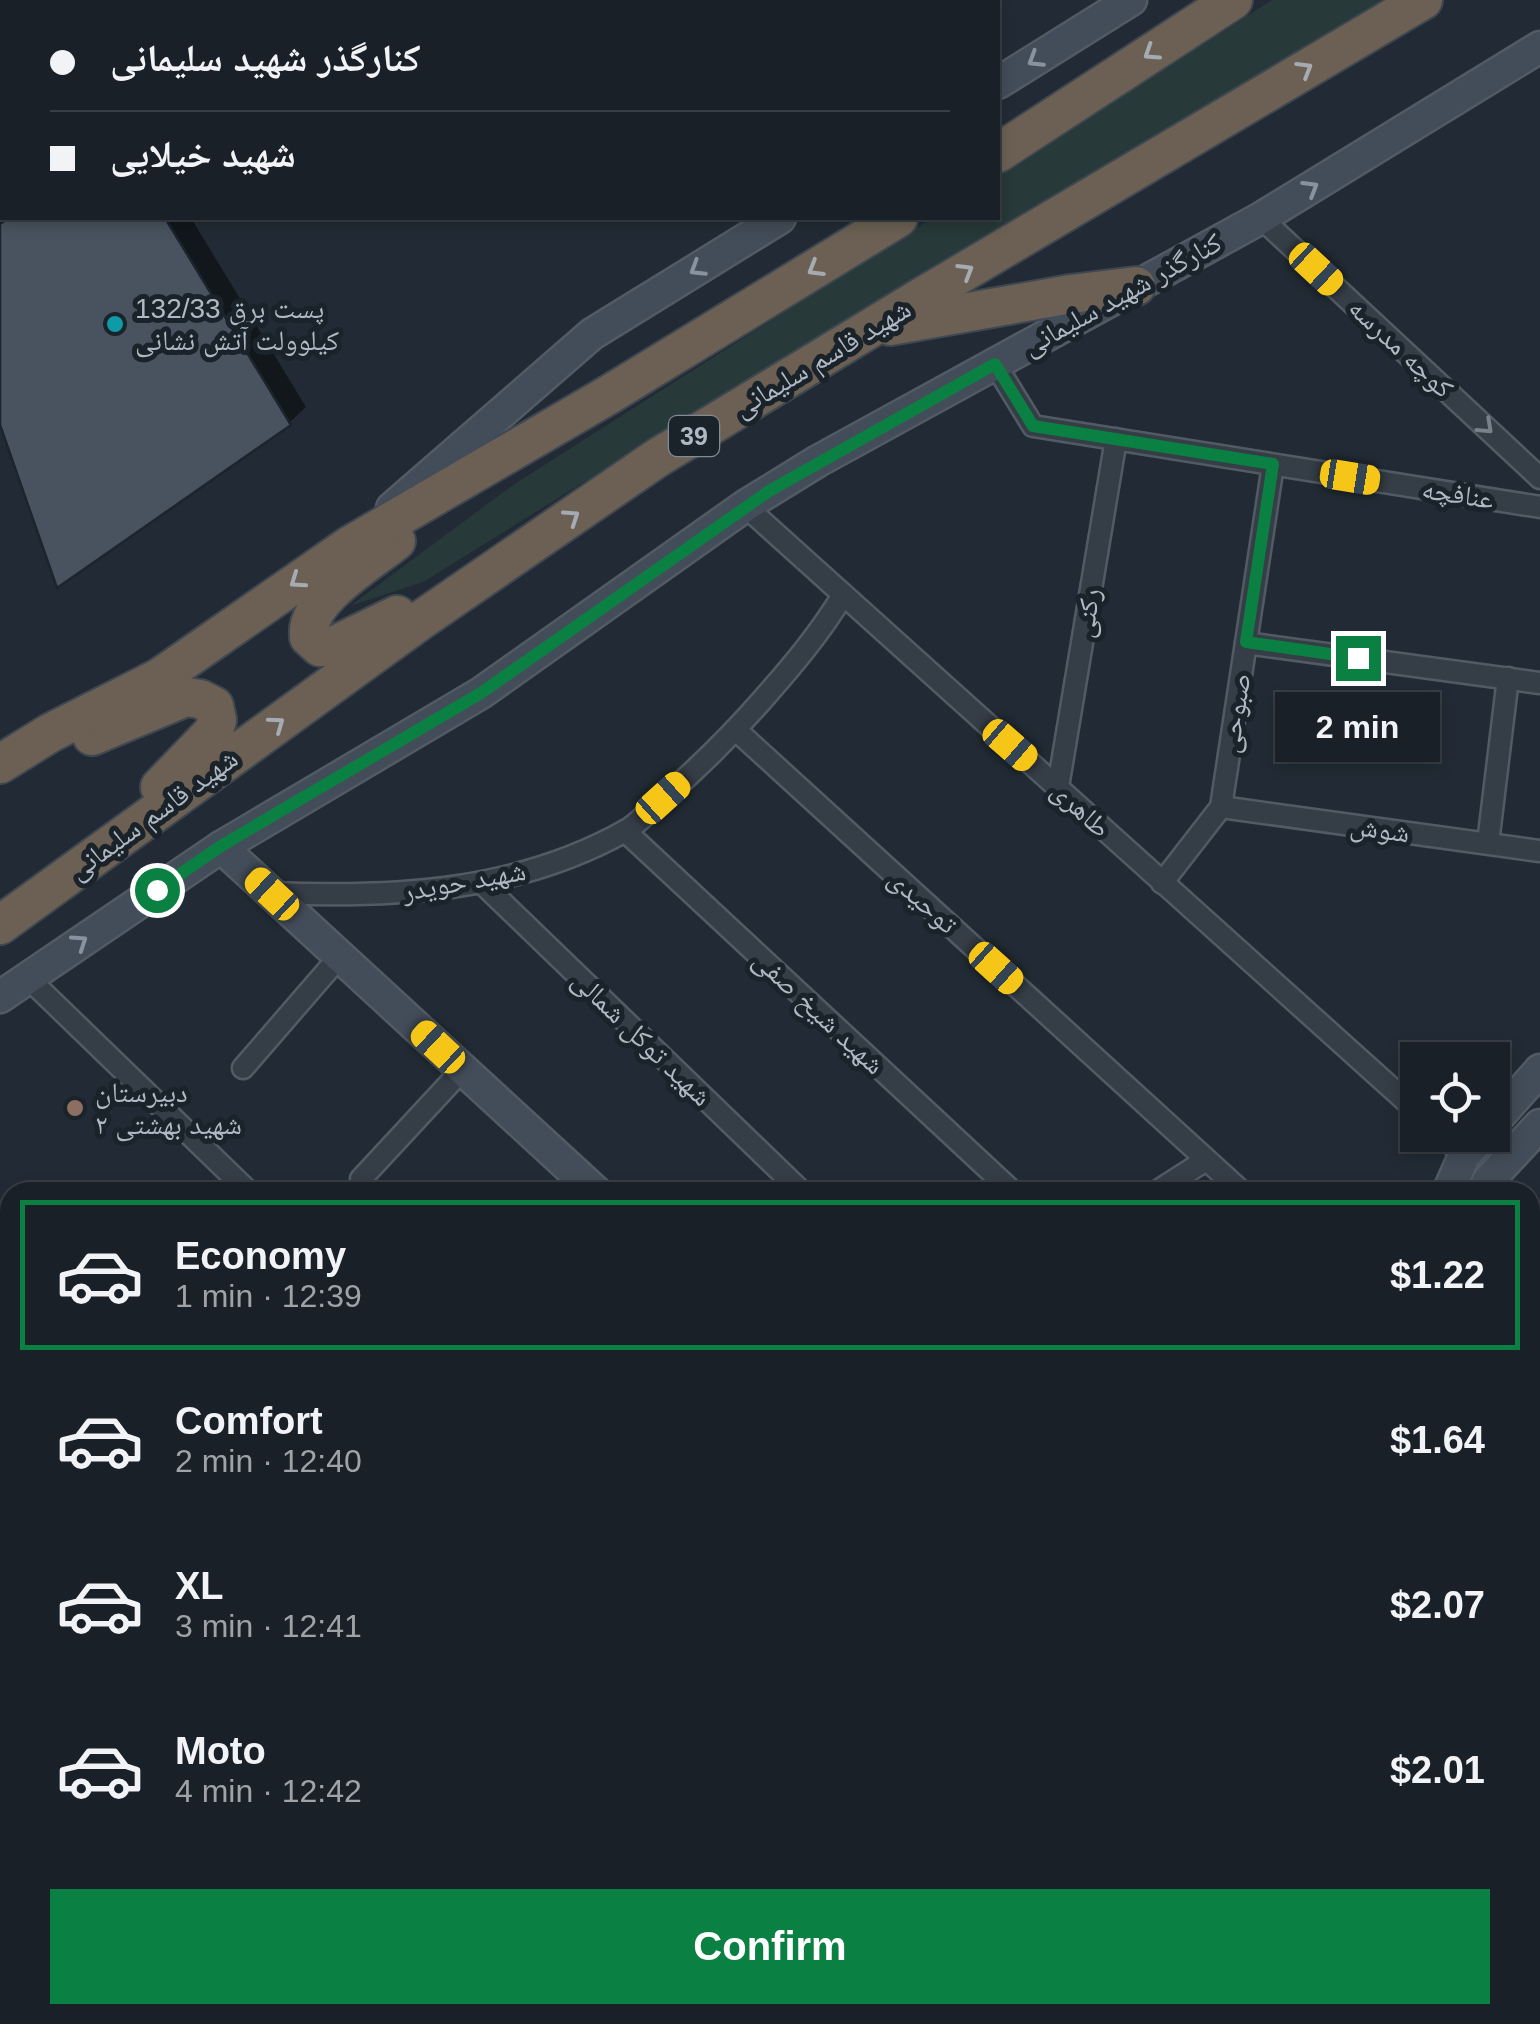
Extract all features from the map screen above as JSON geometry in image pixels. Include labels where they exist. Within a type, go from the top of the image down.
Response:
[{"type":"highway","points":[[1000,152],[1232,0]]},
{"type":"highway","name":"شهید قاسم سلیمانی","points":[[0,925],[657,458],[1423,0]]},
{"type":"highway","points":[[12,756],[159,678],[349,546],[895,220]]},
{"type":"highway","points":[[868,330],[1136,286]]},
{"type":"highway","points":[[495,461],[321,601],[307,624],[309,637],[320,647],[341,643],[513,557]]},
{"type":"highway","points":[[12,756],[78,742],[186,698],[214,706],[214,731],[48,890]]},
{"type":"street","points":[[1000,82],[1131,0]]},
{"type":"street","name":"کنارگذر شهید سلیمانی","points":[[0,998],[221,846],[481,693],[745,506],[818,460],[1261,218],[1538,53]]},
{"type":"street","name":"کوچه مدرسه","points":[[1261,218],[1540,478]]},
{"type":"street","points":[[349,546],[592,334],[777,220]]},
{"type":"street","name":"عنافچه","points":[[995,364],[1033,426],[1540,507]]},
{"type":"street","name":"رکنی","points":[[1058,787],[1116,440]]},
{"type":"street","name":"صبوحی","points":[[1162,883],[1221,807],[1273,464]]},
{"type":"street","name":"طاهری","points":[[745,506],[1400,1096]]},
{"type":"street","name":"شهید حویدر","points":[[272,894],[373,896],[482,884],[569,858],[625,831],[737,731],[805,652],[843,595]]},
{"type":"street","points":[[1246,642],[1540,682]]},
{"type":"street","points":[[1488,843],[1508,678]]},
{"type":"street","name":"توحیدی","points":[[737,731],[1231,1182]]},
{"type":"street","name":"شوش","points":[[1221,807],[1540,851]]},
{"type":"street","name":"شهید شیخ صفی","points":[[625,831],[1003,1182]]},
{"type":"street","points":[[221,846],[579,1182]]},
{"type":"street","name":"شهید توکل شمالی","points":[[482,884],[792,1182]]},
{"type":"street","points":[[243,1068],[340,956]]},
{"type":"street","points":[[28,978],[239,1182]]},
{"type":"street","points":[[362,1179],[463,1070]]},
{"type":"street","points":[[1510,1104],[1540,1070]]},
{"type":"street","points":[[1495,1182],[1540,1125]]},
{"type":"street","points":[[1451,1182],[1460,1152]]},
{"type":"street","points":[[1469,1152],[1486,1182]]},
{"type":"street","points":[[1172,1182],[1206,1160]]},
{"type":"shaded area","points":[[1272,0],[1390,0],[903,284],[423,582],[350,606],[513,485],[929,220],[1000,220],[1000,175]]},
{"type":"building","name":"پست برق 132/33 کیلوولت آتش نشانی","points":[[6,220],[166,220],[291,425],[57,588],[0,425],[0,224]]},
{"type":"place","name":"پست برق 132/33 کیلوولت آتش نشانی","points":[[115,324]]},
{"type":"place","name":"دبیرستان شهید بهشتی ۲","points":[[75,1108]]},
{"type":"route","points":[[157,890],[221,846],[481,693],[745,506],[818,460],[995,364],[1033,426],[1273,464],[1246,642],[1358,658]]}]
